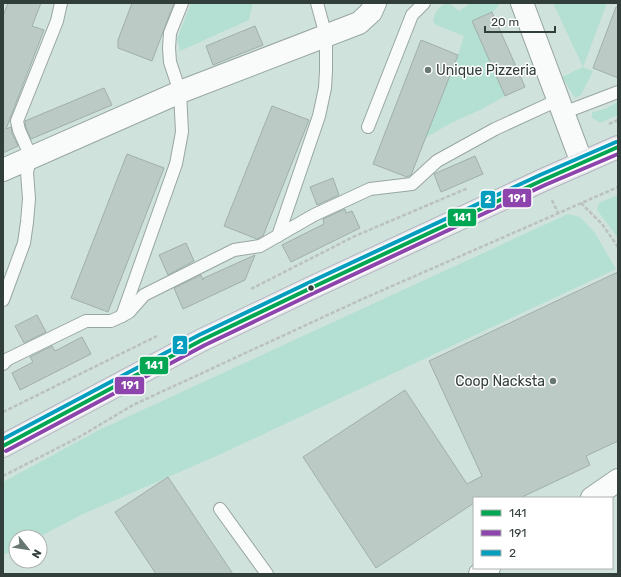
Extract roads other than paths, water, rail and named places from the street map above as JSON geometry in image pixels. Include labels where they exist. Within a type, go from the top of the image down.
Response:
[{"type":"highway","points":[[3,446],[202,340],[318,284],[535,184],[618,148]]},
{"type":"street","points":[[3,170],[180,92],[358,23],[371,12],[375,3]]},
{"type":"street","points":[[522,3],[582,163]]},
{"type":"street","points":[[593,497],[618,480]]},
{"type":"lane","points":[[3,300],[24,243],[29,199],[27,172],[31,157],[19,130],[17,121],[57,21],[61,3]]},
{"type":"lane","points":[[122,316],[176,164],[182,132],[180,92],[170,62],[169,48],[170,33],[182,3]]},
{"type":"lane","points":[[278,236],[319,116],[325,88],[326,36],[317,3]]},
{"type":"lane","points":[[368,127],[412,15],[424,3]]},
{"type":"lane","points":[[3,364],[8,359],[86,321],[111,321],[122,316],[129,312],[144,295],[234,250],[260,246],[314,215],[370,189],[412,184],[437,161],[495,128],[560,106],[618,92]]},
{"type":"lane","points":[[220,509],[267,574]]},
{"type":"place","name":"Unique Pizzeria","points":[[428,70]]},
{"type":"place","name":"Coop Nacksta","points":[[553,381]]}]
